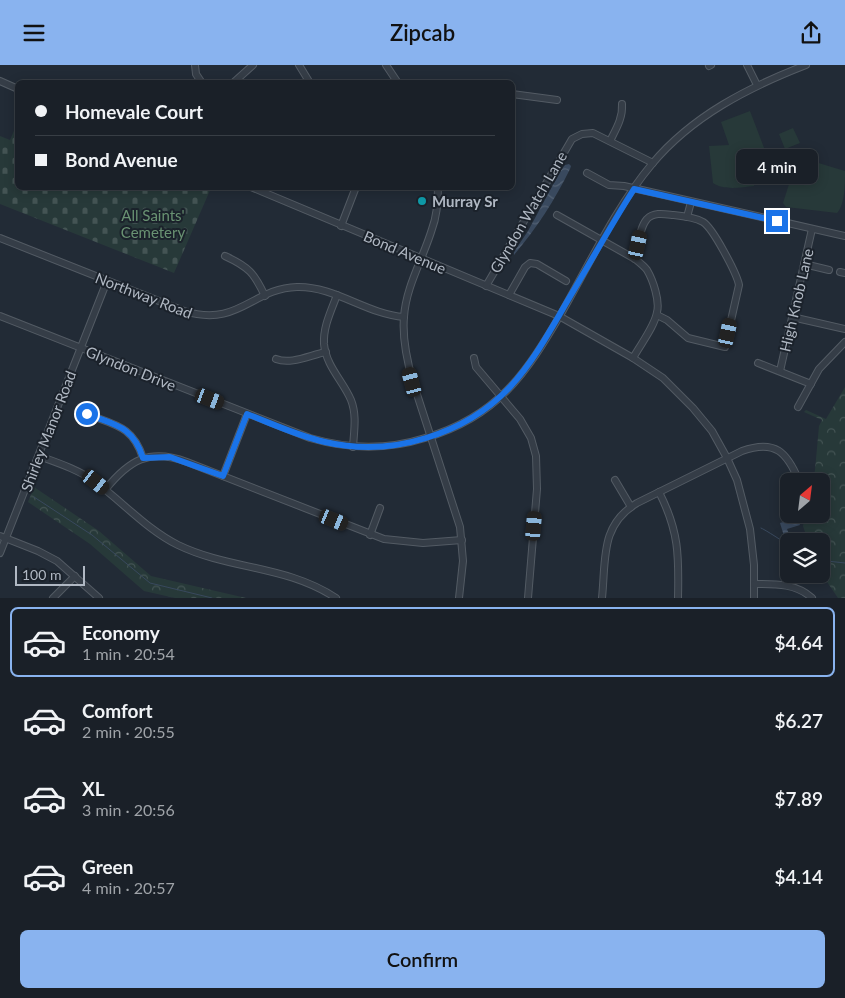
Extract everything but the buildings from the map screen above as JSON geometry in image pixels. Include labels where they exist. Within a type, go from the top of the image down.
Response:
[{"type":"street","points":[[195,65],[200,80]]},
{"type":"street","points":[[237,80],[253,65]]},
{"type":"street","points":[[299,65],[308,80]]},
{"type":"street","points":[[386,65],[396,80]]},
{"type":"street","points":[[747,65],[757,85]]},
{"type":"street","name":"Glyndon Drive","points":[[0,316],[310,438],[353,447],[399,445],[430,437],[468,421],[486,409],[501,397],[522,374],[533,360],[634,189],[653,163],[681,135],[704,117],[757,85],[806,65]]},
{"type":"street","points":[[0,81],[15,88]]},
{"type":"street","points":[[515,95],[558,100]]},
{"type":"street","points":[[610,141],[623,113],[622,104]]},
{"type":"street","name":"Glyndon Watch Lane","points":[[486,286],[568,143],[576,136],[593,133],[653,163]]},
{"type":"street","points":[[586,173],[610,185],[624,186],[845,236]]},
{"type":"street","name":"Bond Avenue","points":[[258,190],[559,316],[633,358],[663,378],[686,399],[712,431],[728,458],[747,512],[753,548],[754,598]]},
{"type":"street","points":[[341,226],[355,190]]},
{"type":"street","points":[[438,190],[435,219],[410,288],[403,333],[407,363],[457,516],[462,540],[463,576],[459,598]]},
{"type":"street","points":[[687,217],[690,202]]},
{"type":"street","points":[[635,259],[642,231],[647,220],[659,214],[687,217],[701,221],[709,228],[738,281],[725,347],[688,338],[667,320],[657,315]]},
{"type":"street","points":[[557,215],[635,259],[643,265],[650,277],[658,306],[657,315],[633,358]]},
{"type":"street","name":"High Knob Lane","points":[[780,371],[812,229]]},
{"type":"street","name":"Northway Road","points":[[0,239],[184,311],[202,316],[228,313],[282,289],[298,287],[323,290],[383,314],[404,317]]},
{"type":"street","points":[[225,256],[249,269],[257,279],[264,296]]},
{"type":"street","points":[[509,295],[525,267],[530,263],[537,264],[566,281]]},
{"type":"street","points":[[804,264],[829,269]]},
{"type":"street","name":"Shirley Manor Road","points":[[0,553],[3,537],[39,456],[107,281]]},
{"type":"street","points":[[337,295],[326,328],[324,344],[333,370],[349,397],[354,410],[353,447]]},
{"type":"street","points":[[792,317],[845,329]]},
{"type":"street","points":[[798,407],[824,364],[845,342]]},
{"type":"street","points":[[276,359],[289,361],[326,352]]},
{"type":"street","points":[[474,358],[476,367],[515,412],[526,429],[536,456],[537,489],[528,598]]},
{"type":"street","points":[[758,363],[811,384]]},
{"type":"street","points":[[87,414],[131,433],[140,446],[143,458]]},
{"type":"street","points":[[223,476],[247,414]]},
{"type":"street","points":[[602,598],[609,536],[616,520],[631,507],[742,451],[756,447],[763,446],[776,449],[789,459],[795,473]]},
{"type":"street","points":[[39,456],[78,471],[104,489],[150,528],[180,546],[204,555],[292,576],[317,586],[336,598]]},
{"type":"street","points":[[104,489],[122,469],[143,458],[170,457],[223,476],[370,535],[396,541],[422,543],[462,540]]},
{"type":"street","points":[[615,481],[631,507]]},
{"type":"street","points":[[659,492],[668,511],[676,538],[678,598]]},
{"type":"street","points":[[370,535],[380,508]]},
{"type":"street","points":[[3,537],[49,556],[75,576],[98,598]]},
{"type":"street","points":[[53,598],[75,576]]},
{"type":"street","points":[[754,584],[790,586],[801,590],[812,598]]},
{"type":"green space","points":[[750,111],[771,166],[754,173],[754,186],[733,188],[717,185],[713,183],[709,146],[729,145],[721,122]]},
{"type":"green space","points":[[793,128],[800,143],[785,149],[779,134]]},
{"type":"green space","name":"All Saints' Cemetery","points":[[15,129],[15,190],[210,190],[174,273],[0,204],[0,136],[10,140]]},
{"type":"green space","points":[[802,158],[845,171],[843,199],[837,213],[786,207],[783,203],[797,159]]},
{"type":"green space","points":[[845,387],[845,598],[838,598],[828,583],[830,583],[830,533],[805,533],[803,526],[804,523],[830,523],[830,473],[814,473],[819,426],[822,420],[804,412],[806,410],[826,419]]},
{"type":"green space","points":[[34,487],[99,531],[151,576],[246,598],[175,598],[144,591],[90,544],[28,502]]},
{"type":"water","points":[[569,164],[571,166],[570,169],[551,203],[514,255],[561,170],[565,165]]},
{"type":"water","points":[[780,523],[799,523],[800,525],[787,529],[789,533],[783,533]]},
{"type":"waterway","points":[[34,497],[92,535],[150,583],[212,598]]},
{"type":"waterway","points":[[761,528],[780,540]]},
{"type":"waterway","points":[[830,561],[845,563]]},
{"type":"place","name":"Murray Sr","points":[[422,201]]},
{"type":"route","points":[[87,414],[131,433],[140,446],[143,458],[154,456],[170,457],[223,476],[247,414],[295,433],[337,445],[353,447],[382,446],[399,445],[415,441],[468,421],[486,409],[511,387],[533,360],[634,189],[777,221]]}]
